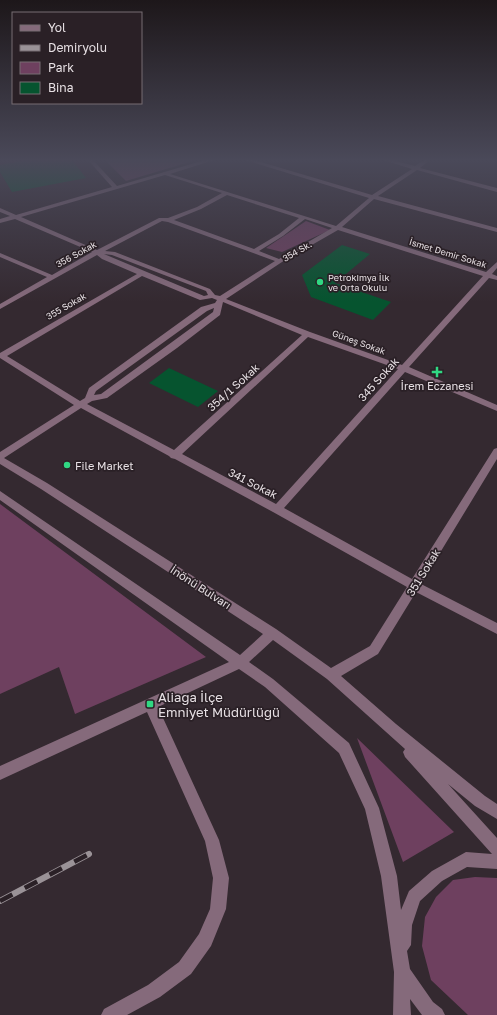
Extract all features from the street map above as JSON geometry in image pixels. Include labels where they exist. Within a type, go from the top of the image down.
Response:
[{"type":"street","points":[[0,221],[49,207]]},
{"type":"street","name":"356 Sokak","points":[[0,307],[97,252],[161,219],[169,220],[200,207]]},
{"type":"street","name":"İsmet Demir Sokak","points":[[273,207],[497,278]]},
{"type":"street","name":"354 Sk.","points":[[85,402],[92,390],[204,309],[280,261],[337,228],[361,207]]},
{"type":"street","points":[[412,207],[497,230]]},
{"type":"street","name":"Güneş Sokak","points":[[0,210],[97,252],[104,258],[141,274],[203,298],[217,300],[403,368],[497,408]]},
{"type":"street","points":[[255,251],[304,217]]},
{"type":"street","points":[[169,220],[280,261]]},
{"type":"street","name":"Güneş Sokak","points":[[97,252],[113,253],[208,290],[217,300]]},
{"type":"street","points":[[0,255],[52,277]]},
{"type":"street","name":"345 Sokak","points":[[277,509],[497,264]]},
{"type":"street","name":"355 Sokak","points":[[1,355],[141,274]]},
{"type":"street","name":"354 Sk.","points":[[0,456],[85,402],[104,396],[174,346],[217,313],[217,300]]},
{"type":"street","name":"354/1 Sokak","points":[[174,456],[307,334]]},
{"type":"street","name":"341 Sokak","points":[[1,355],[85,402],[174,456],[277,509],[415,586],[497,628]]},
{"type":"street","name":"351 Sokak","points":[[330,675],[374,650],[415,586],[497,451]]},
{"type":"street","name":"İnönü Bulvarı","points":[[0,460],[44,486],[272,633],[330,675],[390,729]]},
{"type":"street","points":[[0,495],[269,683],[344,748],[372,808],[389,876],[402,972],[428,1008],[436,1015]]},
{"type":"street","points":[[0,773],[240,663],[272,633]]},
{"type":"street","points":[[110,1015],[154,991],[185,968],[205,940],[218,909],[221,878],[212,840],[150,704]]},
{"type":"street","points":[[390,729],[480,801],[497,812]]},
{"type":"street","points":[[390,729],[497,850]]},
{"type":"street","points":[[402,1015],[404,925],[414,896],[437,876],[466,859],[497,862]]},
{"type":"green space","points":[[306,221],[330,230],[282,252],[266,248]]},
{"type":"green space","points":[[0,504],[206,657],[75,714],[59,667],[0,694]]},
{"type":"green space","points":[[357,738],[454,832],[403,862]]},
{"type":"green space","points":[[475,877],[497,878],[497,1015],[468,1015],[431,980],[422,946],[425,917],[436,897],[453,880]]},
{"type":"building","name":"Petrokimya İlk ve Orta Okulu","points":[[342,245],[370,254],[335,283],[391,302],[373,320],[311,297],[302,275]]},
{"type":"building","points":[[169,368],[218,391],[198,407],[149,383]]},
{"type":"railway","points":[[0,901],[89,854]]},
{"type":"place","name":"Petrokimya İlk ve Orta Okulu","points":[[320,282]]},
{"type":"place","name":"İrem Eczanesi","points":[[437,372]]},
{"type":"place","name":"File Market","points":[[67,465]]},
{"type":"place","name":"Aliağa İlçe Emniyet Müdürlüğü","points":[[150,704]]}]
